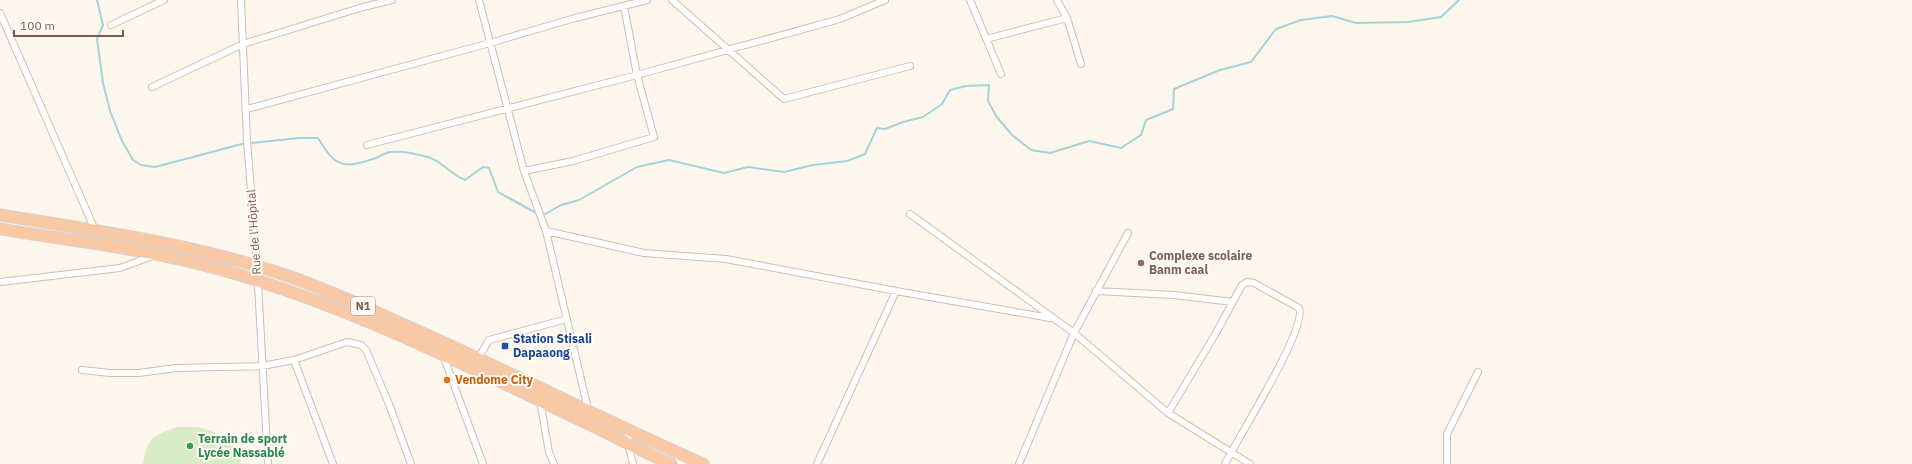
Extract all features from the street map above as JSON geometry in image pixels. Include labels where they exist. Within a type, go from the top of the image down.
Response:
[{"type":"highway","name":"N1","points":[[0,216],[95,230],[184,247],[257,266],[288,276],[354,302],[479,357],[588,409],[629,431],[703,464]]},
{"type":"highway","name":"N1","points":[[0,229],[156,254],[219,269],[258,281],[351,316],[443,355],[670,464]]},
{"type":"street","points":[[111,25],[164,0]]},
{"type":"street","name":"Rue de l'Hôpital","points":[[241,0],[247,108],[247,143],[258,281],[268,464]]},
{"type":"street","points":[[359,0],[363,7]]},
{"type":"street","points":[[152,87],[243,44],[363,7],[392,0]]},
{"type":"street","points":[[479,0],[524,171],[546,231],[588,409]]},
{"type":"street","points":[[247,108],[490,43],[575,18],[647,0]]},
{"type":"street","points":[[672,0],[784,99],[910,66]]},
{"type":"street","points":[[366,145],[637,75],[840,19],[885,0]]},
{"type":"street","points":[[970,0],[1001,74]]},
{"type":"street","points":[[1057,0],[1067,18],[1081,64]]},
{"type":"street","points":[[524,171],[573,161],[654,137],[637,75],[624,6]]},
{"type":"street","points":[[0,13],[95,230]]},
{"type":"street","points":[[986,39],[1067,18]]},
{"type":"street","points":[[910,214],[1050,318],[1074,333],[1168,413],[1250,464]]},
{"type":"street","points":[[546,231],[644,253],[726,259],[1050,318]]},
{"type":"street","points":[[1019,464],[1074,333],[1128,233]]},
{"type":"street","points":[[0,282],[120,268],[156,254]]},
{"type":"street","points":[[1168,413],[1216,333],[1242,285],[1247,282],[1254,283],[1299,308],[1301,312],[1291,346],[1225,464]]},
{"type":"street","points":[[817,464],[896,291]]},
{"type":"street","points":[[1096,291],[1174,294],[1233,302]]},
{"type":"street","points":[[479,357],[489,340],[567,319]]},
{"type":"street","points":[[82,370],[127,373],[176,368],[262,366],[294,360],[347,342],[361,345],[366,350],[389,404],[411,464]]},
{"type":"street","points":[[443,355],[483,464]]},
{"type":"street","points":[[294,360],[333,464]]},
{"type":"street","points":[[1447,464],[1446,434],[1478,372]]},
{"type":"street","points":[[540,401],[549,452],[554,464]]},
{"type":"street","points":[[629,431],[628,443],[633,464]]},
{"type":"green space","name":"Terrain de sport Lycée Nassablé","points":[[177,427],[203,428],[218,434],[236,450],[240,457],[241,464],[143,464],[147,448],[152,439]]},
{"type":"waterway","points":[[97,0],[103,25],[97,39],[103,83],[110,111],[122,141],[133,160],[141,165],[155,167],[242,144],[299,138],[318,138],[330,155],[341,163],[356,164],[376,158],[388,152],[398,152],[411,153],[435,160],[465,180],[483,167],[489,168],[498,192],[538,214]]},
{"type":"waterway","points":[[542,216],[561,205],[579,200],[637,167],[669,160],[724,173],[748,167],[784,172],[813,165],[847,161],[865,154],[877,128],[885,129],[903,122],[923,117],[942,104],[950,90],[966,86],[989,85],[988,101],[996,116],[1012,135],[1031,150],[1050,153],[1089,141],[1121,148],[1141,135],[1146,120],[1173,109],[1174,89],[1220,70],[1251,62],[1276,29],[1301,20],[1332,16],[1356,23],[1408,22],[1441,17],[1459,0]]},
{"type":"place","name":"Complexe scolaire Banm caal","points":[[1141,263]]},
{"type":"place","name":"Station Stisali Dapaaong","points":[[505,346]]},
{"type":"place","name":"Vendome City","points":[[447,380]]},
{"type":"place","name":"Terrain de sport Lycée Nassablé","points":[[190,446]]}]
